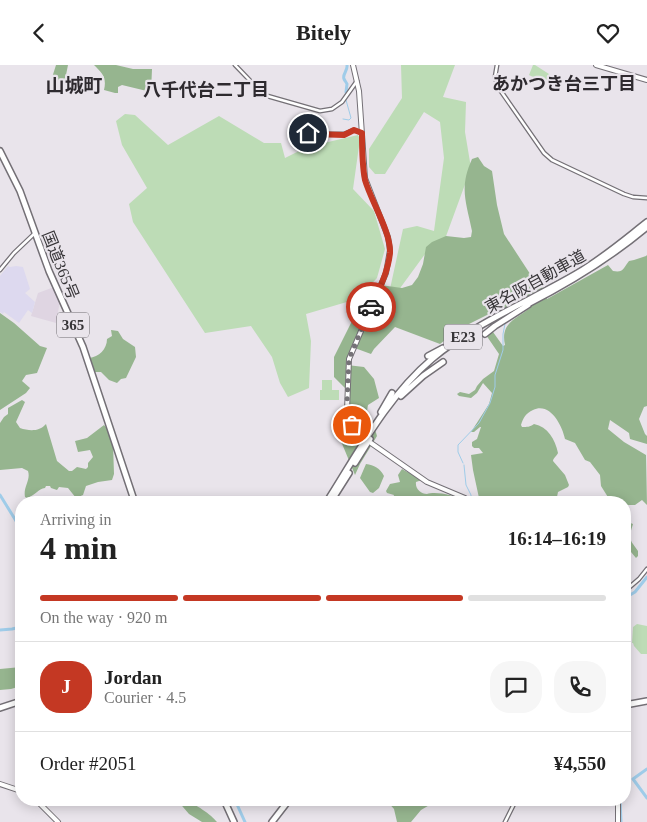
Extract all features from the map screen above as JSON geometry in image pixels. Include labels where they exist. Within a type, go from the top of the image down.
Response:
[{"type":"highway","name":"国道365号","points":[[0,151],[18,185],[49,271],[87,358],[133,496]]},
{"type":"highway","name":"東名阪自動車道","points":[[330,496],[389,406],[414,376],[445,350],[477,328],[579,272],[608,253],[647,222]]},
{"type":"highway","name":"東名阪自動車道","points":[[334,496],[372,436],[401,396],[424,371],[478,331],[580,276],[602,262],[647,227]]},
{"type":"highway","points":[[485,334],[530,303]]},
{"type":"highway","points":[[428,356],[477,328]]},
{"type":"highway","points":[[401,396],[442,362]]},
{"type":"highway","points":[[361,447],[392,393]]},
{"type":"highway","points":[[0,706],[15,701]]},
{"type":"highway","points":[[631,704],[647,701]]},
{"type":"highway","points":[[227,806],[234,822]]},
{"type":"highway","points":[[272,822],[284,806]]},
{"type":"main road","points":[[353,65],[359,91],[365,178],[388,237],[390,250],[386,273],[349,359],[347,410],[352,425],[363,437]]},
{"type":"main road","points":[[596,65],[647,80]]},
{"type":"main road","points":[[371,443],[427,482],[460,496]]},
{"type":"main road","points":[[0,784],[15,789]]},
{"type":"main road","points":[[42,806],[58,822]]},
{"type":"main road","points":[[618,806],[618,822]]},
{"type":"street","points":[[235,65],[264,95],[320,111],[332,109],[342,102],[357,81]]},
{"type":"street","points":[[497,65],[495,77],[498,87],[544,152],[552,160],[629,196],[647,198]]},
{"type":"street","points":[[306,132],[344,135],[354,130],[362,133]]},
{"type":"street","points":[[0,270],[34,233]]},
{"type":"street","points":[[631,586],[647,569]]},
{"type":"street","points":[[505,822],[513,806]]},
{"type":"shaded area","points":[[8,266],[23,267],[30,289],[25,293],[35,302],[32,313],[28,310],[19,323],[4,312],[3,314],[0,312],[0,276]]},
{"type":"shaded area","points":[[54,287],[60,301],[56,323],[31,316],[38,293]]},
{"type":"green space","points":[[56,65],[68,65],[67,80],[62,95],[50,84]]},
{"type":"green space","points":[[94,65],[116,65],[133,69],[152,69],[151,92],[122,85],[118,87],[118,93],[104,90],[105,82],[103,76]]},
{"type":"green space","points":[[401,65],[455,65],[443,97],[466,102],[465,132],[471,168],[445,239],[428,250],[398,291],[390,289],[403,229],[417,226],[434,231],[444,158],[440,122],[424,112],[385,174],[375,174],[369,167],[369,149],[402,98]]},
{"type":"green space","points":[[533,65],[549,74],[545,83],[529,75]]},
{"type":"green space","points":[[125,114],[135,115],[168,145],[219,116],[264,143],[281,143],[285,158],[307,147],[358,135],[360,139],[353,189],[374,211],[385,249],[377,278],[357,299],[306,314],[311,341],[309,388],[288,397],[280,383],[272,357],[251,326],[205,333],[133,222],[129,204],[147,188],[122,145],[116,121]]},
{"type":"green space","points":[[478,157],[484,166],[492,171],[504,234],[538,286],[545,287],[547,299],[608,265],[613,271],[619,271],[629,261],[647,255],[647,406],[644,407],[639,419],[647,436],[647,444],[630,439],[629,433],[610,420],[608,429],[624,442],[646,455],[647,505],[642,500],[635,505],[631,505],[631,496],[607,496],[601,486],[600,475],[590,462],[585,460],[575,443],[565,439],[561,427],[554,416],[545,409],[539,408],[527,414],[521,425],[522,427],[528,427],[534,424],[550,434],[558,453],[553,461],[565,475],[568,487],[558,492],[557,496],[479,496],[471,455],[483,453],[479,448],[472,446],[472,442],[477,439],[481,427],[471,432],[489,404],[492,393],[483,383],[477,393],[471,398],[457,394],[460,392],[469,394],[475,390],[483,379],[494,371],[499,354],[486,335],[493,332],[503,346],[505,345],[505,331],[510,322],[530,308],[499,309],[461,328],[440,344],[395,327],[371,354],[352,347],[347,365],[364,367],[374,379],[379,398],[368,405],[367,411],[368,420],[376,431],[377,436],[355,475],[338,434],[344,418],[346,389],[334,377],[334,357],[363,299],[375,287],[380,285],[402,288],[412,285],[418,277],[423,264],[426,247],[432,242],[446,236],[471,237],[472,231],[466,203],[465,187],[472,159]]},
{"type":"green space","points":[[0,313],[40,346],[47,348],[37,373],[26,375],[22,381],[30,388],[26,393],[0,410]]},
{"type":"green space","points":[[111,330],[118,331],[123,339],[135,347],[136,357],[126,378],[121,379],[117,383],[109,380],[101,372],[94,372],[89,358],[102,352],[107,339],[112,336]]},
{"type":"green space","points":[[322,380],[332,380],[332,390],[339,390],[339,400],[320,400]]},
{"type":"green space","points":[[22,400],[25,402],[16,422],[20,428],[30,430],[37,430],[46,424],[57,461],[69,471],[77,467],[86,469],[93,457],[90,450],[78,452],[75,441],[87,438],[104,425],[111,433],[113,444],[114,474],[112,480],[86,486],[83,495],[81,496],[74,496],[68,488],[59,487],[57,490],[46,486],[31,496],[25,496],[29,477],[28,471],[22,468],[0,470],[0,423],[8,414],[8,408]]},
{"type":"green space","points":[[366,464],[376,467],[384,476],[379,488],[373,493],[370,492],[360,478]]},
{"type":"green space","points":[[402,469],[422,480],[416,482],[416,487],[425,494],[435,493],[452,496],[394,496],[386,491],[390,484],[400,482],[398,475]]},
{"type":"green space","points":[[631,541],[638,551],[636,558],[631,552]]},
{"type":"green space","points":[[637,624],[647,626],[647,654],[641,654],[632,643],[633,627]]},
{"type":"green space","points":[[15,668],[15,688],[0,690],[0,669]]},
{"type":"green space","points":[[182,806],[197,806],[217,822],[202,822],[189,814]]},
{"type":"green space","points":[[391,806],[428,806],[421,810],[411,822],[397,822],[394,809]]},
{"type":"waterway","points":[[346,92],[347,84],[344,74],[347,65]]},
{"type":"waterway","points":[[343,119],[349,120],[351,118],[346,100]]},
{"type":"waterway","points":[[491,298],[499,310]]},
{"type":"waterway","points":[[463,463],[458,452],[458,445],[479,423],[490,403],[495,387],[495,375],[503,350],[505,324]]},
{"type":"waterway","points":[[464,465],[466,485],[471,496]]},
{"type":"waterway","points":[[0,495],[15,519]]},
{"type":"waterway","points":[[631,594],[647,577]]},
{"type":"waterway","points":[[0,630],[15,628]]},
{"type":"waterway","points":[[647,769],[633,779],[647,798]]},
{"type":"waterway","points":[[238,806],[245,822]]},
{"type":"waterway","points":[[620,806],[621,822]]},
{"type":"way so far","points":[[352,425],[347,410],[349,359],[371,307]]},
{"type":"district","name":"あかつき台三丁目","points":[[564,84]]},
{"type":"district","name":"山城町","points":[[74,85]]},
{"type":"district","name":"八千代台二丁目","points":[[206,90]]},
{"type":"route","points":[[308,133],[344,135],[354,130],[362,133],[365,178],[388,237],[390,247],[386,273],[371,307]]}]
